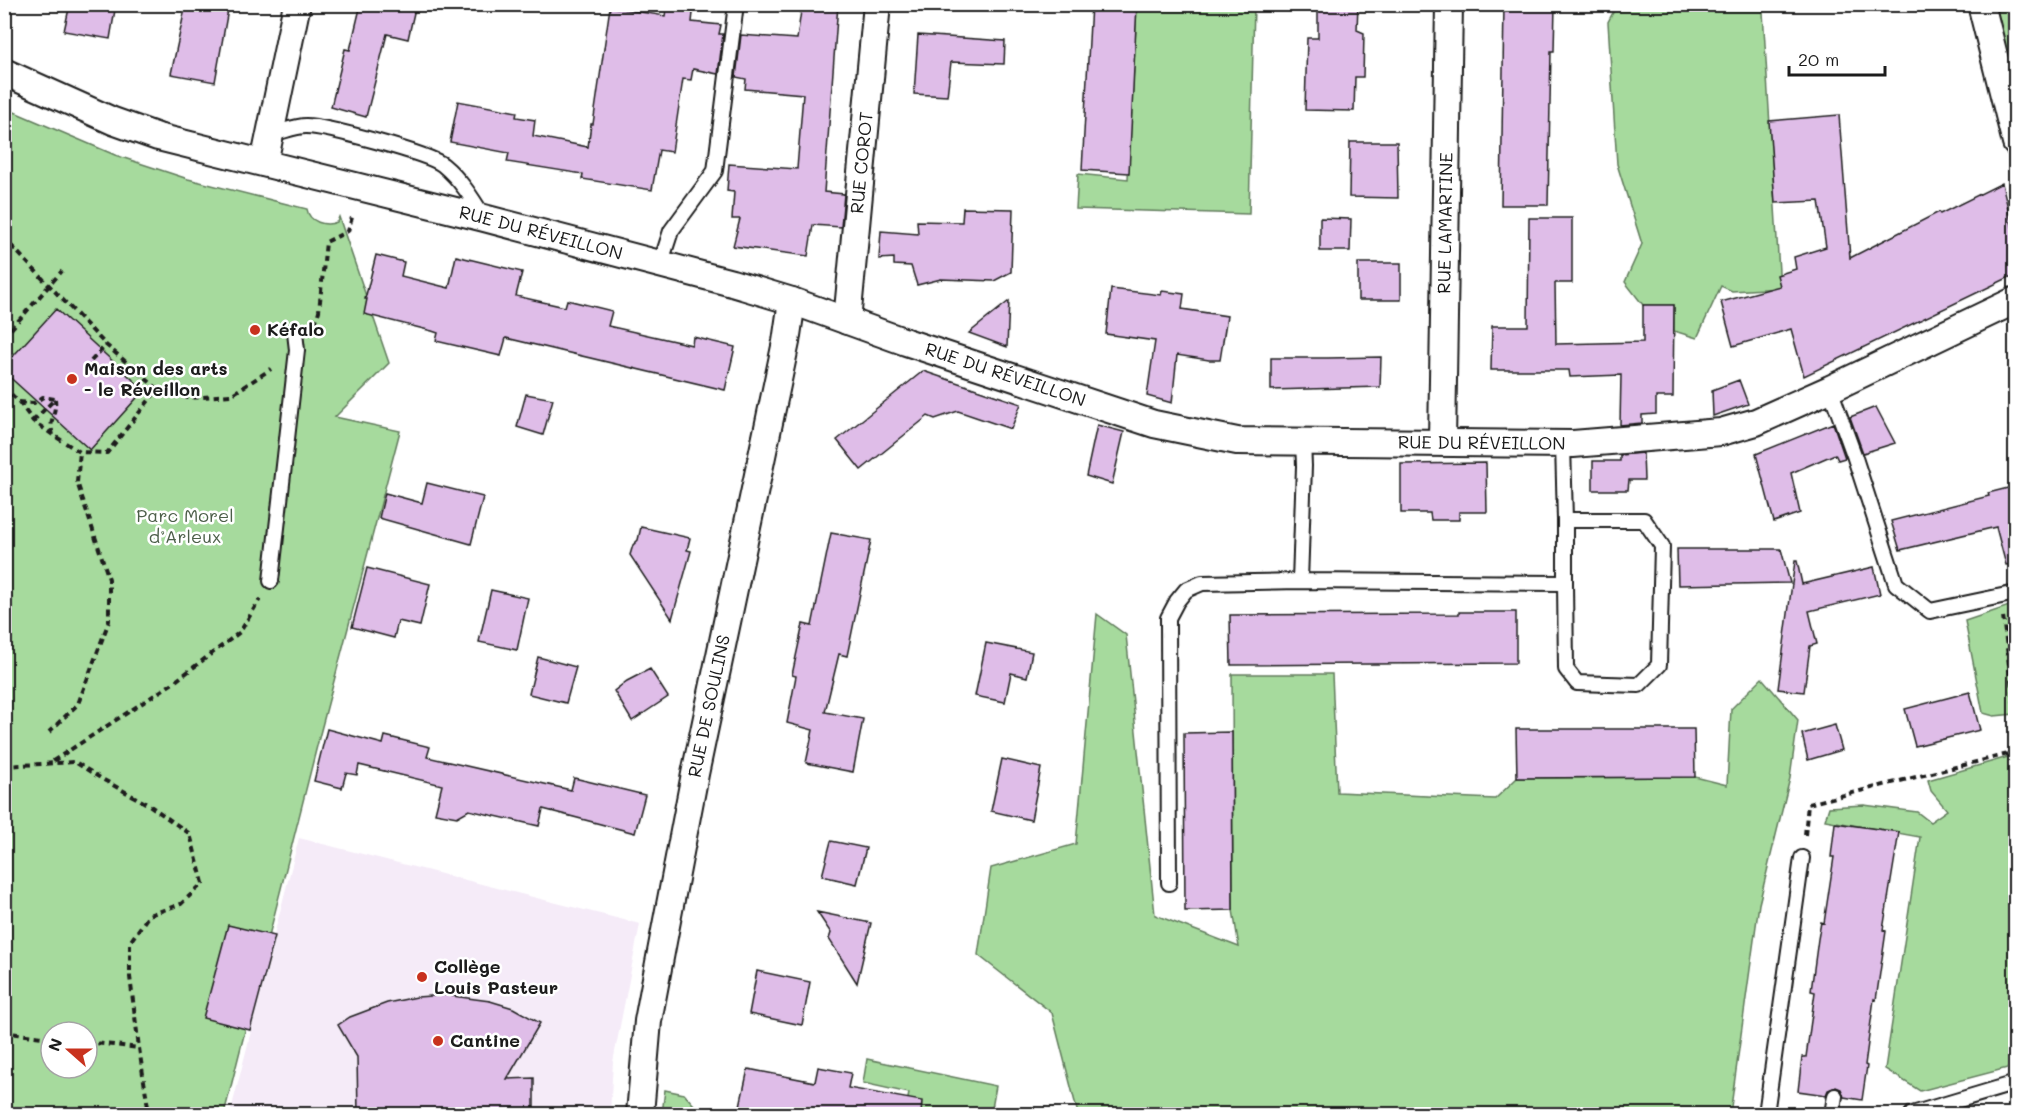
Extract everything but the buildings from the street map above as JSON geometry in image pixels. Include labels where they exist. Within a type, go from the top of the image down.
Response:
[{"type":"street","points":[[264,163],[297,4]]},
{"type":"street","name":"RUE COROT","points":[[847,321],[877,4]]},
{"type":"street","name":"RUE LAMARTINE","points":[[1442,442],[1449,4]]},
{"type":"street","points":[[1981,4],[2016,143]]},
{"type":"street","name":"RUE DU RÉVEILLON","points":[[4,72],[113,121],[158,137],[484,218],[732,283],[792,301],[1154,424],[1237,441],[1563,444],[1721,432],[1756,422],[1830,389],[2016,300]]},
{"type":"street","name":"RUE DE SOULINS","points":[[640,1114],[648,1021],[695,774],[786,342],[792,301]]},
{"type":"lane","points":[[660,264],[671,231],[715,171],[736,4]]},
{"type":"lane","points":[[271,134],[304,125],[328,128],[426,157],[442,164],[469,193],[484,218]]},
{"type":"lane","points":[[272,581],[297,350],[295,333]]},
{"type":"lane","points":[[1830,389],[1896,584],[1930,611],[2016,593]]},
{"type":"lane","points":[[1300,581],[1303,441]]},
{"type":"lane","points":[[1563,444],[1566,669],[1577,683],[1639,685],[1659,665],[1662,546],[1644,520],[1565,520]]},
{"type":"lane","points":[[1169,883],[1168,618],[1186,590],[1202,583],[1300,581],[1565,583]]},
{"type":"lane","points":[[1766,1114],[1802,858]]},
{"type":"lane","points":[[1912,1114],[2016,1083]]},
{"type":"lane","points":[[1832,1114],[1835,1096]]},
{"type":"path","points":[[4,238],[106,345],[158,389],[188,398],[231,395],[255,381],[297,350],[314,328],[319,311],[326,242],[348,231],[361,188]]},
{"type":"path","points":[[4,338],[62,271]]},
{"type":"path","points":[[92,361],[106,345]]},
{"type":"path","points":[[4,387],[33,421],[53,435],[80,452],[107,453],[158,389]]},
{"type":"path","points":[[19,402],[34,403],[43,397],[55,399]]},
{"type":"path","points":[[33,421],[55,399]]},
{"type":"path","points":[[53,435],[50,427],[51,419],[57,409],[55,399]]},
{"type":"path","points":[[49,732],[78,704],[109,621],[109,579],[77,482],[80,452]]},
{"type":"path","points":[[51,762],[173,683],[240,632],[272,581]]},
{"type":"path","points":[[2000,596],[2016,719]]},
{"type":"path","points":[[1802,858],[1808,804],[2016,752]]},
{"type":"path","points":[[4,766],[75,762],[149,805],[190,834],[203,883],[182,904],[149,915],[130,942],[130,977],[149,1114]]},
{"type":"path","points":[[4,1030],[10,1033],[39,1037]]},
{"type":"path","points":[[99,1043],[139,1048]]},
{"type":"shaded area","name":"Collège Louis Pasteur","points":[[299,838],[640,924],[613,1062],[610,1114],[230,1114],[251,1032],[203,1018],[228,923],[274,935]]},
{"type":"green space","points":[[1137,5],[1254,5],[1249,214],[1076,209],[1078,174],[1128,179]]},
{"type":"green space","points":[[1617,5],[1766,5],[1763,12],[1780,288],[1732,291],[1721,286],[1697,338],[1674,331],[1674,305],[1643,305],[1625,282],[1642,244],[1617,164],[1608,22]]},
{"type":"green space","points":[[1986,5],[2015,5],[2015,68],[2014,62],[1999,54]]},
{"type":"green space","name":"Parc Morel d’Arleux","points":[[5,108],[115,155],[188,179],[307,209],[311,217],[318,222],[328,224],[337,222],[339,217],[389,363],[335,417],[400,431],[320,734],[224,1114],[5,1114]]},
{"type":"green space","points":[[2015,604],[2015,714],[1994,716],[1983,713],[1965,621]]},
{"type":"green space","points":[[1097,614],[1126,635],[1155,915],[1239,947],[1233,910],[1232,674],[1332,674],[1337,792],[1495,799],[1517,778],[1695,777],[1727,785],[1731,709],[1762,678],[1798,720],[1790,778],[1759,904],[1730,1114],[1078,1114],[1052,1013],[978,955],[991,868],[1076,844]]},
{"type":"green space","points":[[2015,755],[2015,1066],[1920,1091],[1885,1069],[1920,837],[1825,820],[1829,807],[1864,805],[1917,812],[1930,822],[1947,810],[1931,791],[1928,780]]},
{"type":"green space","points":[[867,1059],[996,1086],[991,1114],[905,1114],[909,1093],[863,1083]]},
{"type":"green space","points":[[665,1090],[684,1094],[702,1114],[662,1114]]},
{"type":"place","name":"Kéfalo","points":[[255,330]]},
{"type":"place","name":"Maison des arts - le Réveillon","points":[[72,379]]},
{"type":"place","name":"Collège Louis Pasteur","points":[[422,977]]},
{"type":"place","name":"Cantine","points":[[438,1041]]}]
